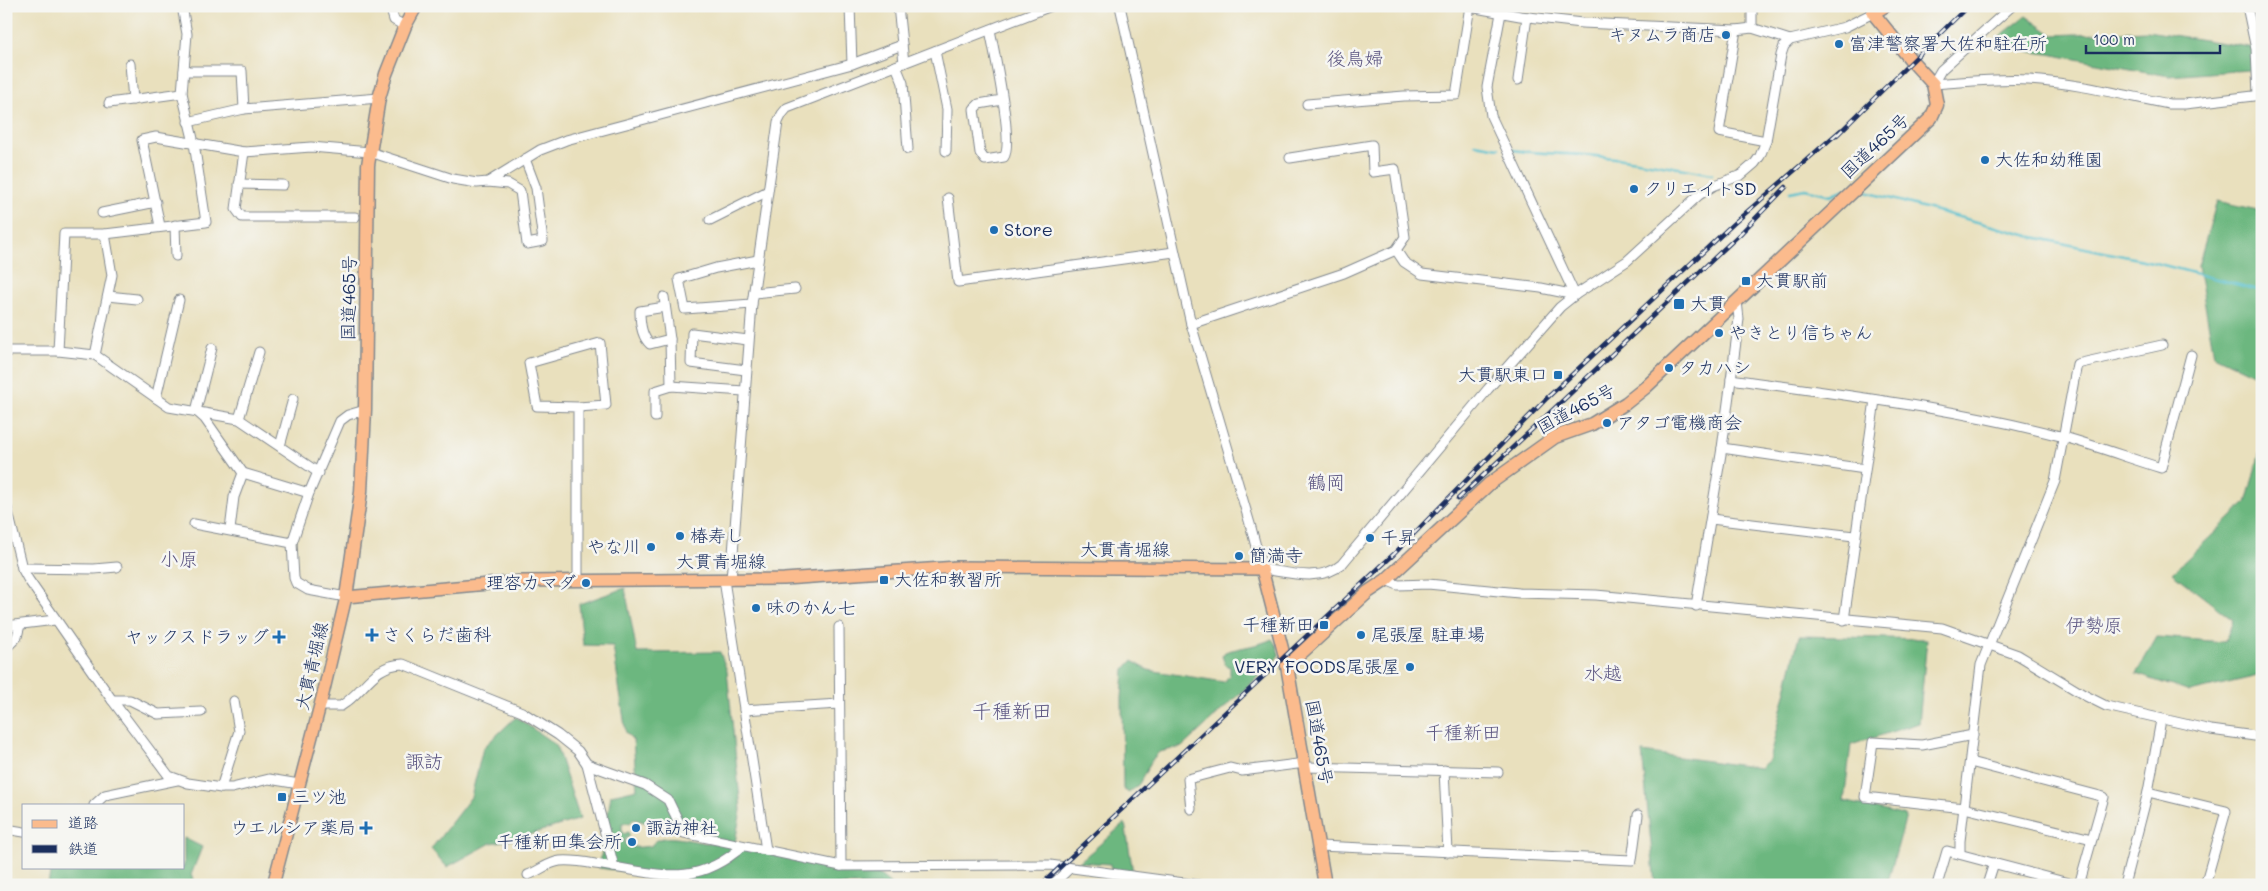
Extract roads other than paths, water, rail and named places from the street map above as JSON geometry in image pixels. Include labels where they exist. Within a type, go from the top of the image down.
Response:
[{"type":"highway","name":"国道465号","points":[[346,597],[361,492],[365,410],[370,152],[379,98],[394,52],[416,6]]},
{"type":"highway","points":[[1879,10],[1910,60],[1934,84]]},
{"type":"highway","name":"国道465号","points":[[1325,885],[1306,765],[1287,666],[1368,592],[1386,580],[1489,484],[1555,437],[1592,424],[1626,403],[1931,118],[1937,105],[1934,84]]},
{"type":"main road","name":"大貫青堀線","points":[[273,885],[320,706],[346,597],[522,581],[578,579],[784,579],[957,567],[1262,569]]},
{"type":"main road","points":[[1262,569],[1287,666]]},
{"type":"street","points":[[58,351],[64,234],[105,234],[206,222],[194,144],[182,93],[187,34],[182,6]]},
{"type":"street","points":[[390,6],[394,20],[405,26]]},
{"type":"street","points":[[850,6],[852,64]]},
{"type":"street","points":[[898,6],[902,45],[900,64],[908,149]]},
{"type":"street","points":[[766,850],[744,710],[727,580],[752,304],[766,192],[778,122],[787,108],[1051,6]]},
{"type":"street","points":[[1120,6],[1191,324],[1262,569],[1324,575],[1335,570],[1422,470],[1488,388],[1560,307],[1574,295],[1627,262],[1699,195],[1713,186],[1741,175],[1760,156],[1766,141],[1784,46],[1790,40],[1845,26],[1879,10]]},
{"type":"street","points":[[1307,104],[1404,96],[1456,96],[1470,6],[1502,9],[1527,17],[1582,23],[1736,30],[1752,28],[1790,40]]},
{"type":"street","points":[[1752,6],[1752,28]]},
{"type":"street","points":[[1934,84],[1941,70],[2012,6]]},
{"type":"street","points":[[1934,84],[2028,80],[2067,84],[2169,104],[2185,104],[2260,95],[2256,49],[2248,6]]},
{"type":"street","points":[[1502,9],[1487,87],[1490,116],[1574,295]]},
{"type":"street","points":[[1518,80],[1527,17]]},
{"type":"street","points":[[990,30],[1002,100],[1007,153],[1004,157],[985,160],[980,153],[974,109],[979,104],[1002,100]]},
{"type":"street","points":[[1736,30],[1718,132],[1766,141]]},
{"type":"street","points":[[488,182],[540,150],[566,140],[852,64],[902,45]]},
{"type":"street","points":[[935,51],[947,109],[946,151]]},
{"type":"street","points":[[130,64],[132,100]]},
{"type":"street","points":[[184,71],[242,71],[244,108]]},
{"type":"street","points":[[110,103],[182,93]]},
{"type":"street","points":[[188,122],[244,108],[379,98]]},
{"type":"street","points":[[160,226],[142,140],[156,137],[244,152],[311,147],[370,152],[452,179],[477,183],[508,184],[520,191],[526,244],[543,241],[536,188],[525,159]]},
{"type":"street","points":[[1191,324],[1344,274],[1396,250],[1405,237],[1395,169],[1373,172],[1372,145],[1290,158]]},
{"type":"street","points":[[244,152],[236,209],[242,217],[355,217]]},
{"type":"street","points":[[239,184],[283,184]]},
{"type":"street","points":[[710,220],[766,192]]},
{"type":"street","points":[[948,198],[958,282],[1174,252]]},
{"type":"street","points":[[102,213],[156,202]]},
{"type":"street","points":[[175,225],[176,256]]},
{"type":"street","points":[[95,355],[112,275],[105,234]]},
{"type":"street","points":[[1396,250],[1404,262],[1422,274],[1541,288],[1574,295]]},
{"type":"street","points":[[752,304],[685,309],[678,279],[716,268],[758,260]]},
{"type":"street","points":[[754,293],[795,289]]},
{"type":"street","points":[[108,296],[137,299]]},
{"type":"street","points":[[664,297],[670,340],[671,386]]},
{"type":"street","points":[[156,398],[179,300]]},
{"type":"street","points":[[1696,606],[1722,448],[1740,319],[1737,301]]},
{"type":"street","points":[[665,307],[640,311],[640,319],[646,341],[650,344],[670,340]]},
{"type":"street","points":[[746,370],[691,363],[692,333],[748,340]]},
{"type":"street","points":[[600,343],[606,405],[578,407],[537,406],[529,363],[600,343]]},
{"type":"street","points":[[1960,854],[1981,665],[2055,482],[2077,364],[2162,345]]},
{"type":"street","points":[[196,411],[212,348]]},
{"type":"street","points":[[6,351],[58,351],[95,355],[169,407],[239,419],[319,472]]},
{"type":"street","points":[[239,419],[259,352]]},
{"type":"street","points":[[1731,379],[1875,400],[1984,419],[2064,437],[2161,468],[2191,355]]},
{"type":"street","points":[[655,417],[655,391],[671,386],[744,392]]},
{"type":"street","points":[[280,446],[293,398]]},
{"type":"street","points":[[1844,620],[1854,536],[1875,400]]},
{"type":"street","points":[[578,407],[578,579]]},
{"type":"street","points":[[346,597],[308,590],[296,584],[292,543],[309,493],[340,421],[348,415],[365,410]]},
{"type":"street","points":[[196,411],[205,420],[243,472],[309,493]]},
{"type":"street","points":[[1722,448],[1865,469]]},
{"type":"street","points":[[230,530],[234,496],[243,472]]},
{"type":"street","points":[[6,504],[22,568],[55,620],[169,776],[177,780],[221,788],[232,788],[269,779],[299,784]]},
{"type":"street","points":[[1710,519],[1854,536]]},
{"type":"street","points":[[194,524],[292,543]]},
{"type":"street","points":[[22,568],[94,569],[117,567]]},
{"type":"street","points":[[1386,580],[1398,585],[1428,584],[1519,593],[1596,595],[1942,628],[2018,655],[2084,695],[2106,706],[2161,720],[2262,738]]},
{"type":"street","points":[[6,626],[55,620]]},
{"type":"street","points":[[6,648],[17,637],[20,625]]},
{"type":"street","points":[[839,627],[841,866]]},
{"type":"street","points":[[320,706],[341,706],[378,672],[390,664],[403,664],[522,712],[558,735],[578,751],[587,764],[614,867]]},
{"type":"street","points":[[112,700],[130,700],[158,714],[200,712]]},
{"type":"street","points":[[221,788],[239,732],[234,701]]},
{"type":"street","points":[[744,710],[839,704]]},
{"type":"street","points":[[2124,885],[2148,792],[2161,720]]},
{"type":"street","points":[[1974,735],[1922,745],[1873,742],[1865,797],[1964,808],[2092,839]]},
{"type":"street","points":[[1937,885],[1947,851],[2077,885],[2104,797],[1970,762]]},
{"type":"street","points":[[587,764],[645,786],[668,800],[684,833],[841,866],[1012,863],[1070,868],[1198,885]]},
{"type":"street","points":[[1191,809],[1188,779],[1230,768],[1242,771],[1306,765],[1498,772]]},
{"type":"street","points":[[1444,770],[1448,852]]},
{"type":"street","points":[[95,804],[105,795],[177,780]]},
{"type":"street","points":[[2148,792],[2226,811],[2205,885]]},
{"type":"street","points":[[1319,846],[1632,860],[1638,815]]},
{"type":"street","points":[[6,829],[22,832]]},
{"type":"street","points":[[528,875],[558,861],[614,867],[663,877],[685,878],[705,871],[722,862],[743,846]]},
{"type":"street","points":[[1987,885],[1994,863]]},
{"type":"street","points":[[1052,885],[1070,868]]},
{"type":"street","points":[[2036,885],[2039,875]]},
{"type":"waterway","points":[[1475,144],[1499,148]]},
{"type":"waterway","points":[[1513,150],[1621,159],[1712,174]]},
{"type":"waterway","points":[[1790,192],[1805,189],[1831,195],[1845,189]]},
{"type":"waterway","points":[[1866,192],[2033,237],[2152,262],[2262,291]]},
{"type":"railway","points":[[1837,135],[1968,6]]},
{"type":"railway","points":[[1041,885],[1394,554],[1547,398],[1733,224],[1841,130]]},
{"type":"railway","points":[[1458,499],[1742,232],[1786,187]]},
{"type":"place","name":"キヌムラ商店","points":[[1726,35]]},
{"type":"place","name":"富津警察署大佐和駐在所","points":[[1839,44]]},
{"type":"place","name":"大佐和幼稚園","points":[[1985,160]]},
{"type":"place","name":"クリエイトSD","points":[[1634,189]]},
{"type":"place","name":"Store","points":[[994,230]]},
{"type":"place","name":"大貫駅前","points":[[1746,281]]},
{"type":"place","name":"大貫","points":[[1679,304]]},
{"type":"place","name":"やきとり信ちゃん","points":[[1719,333]]},
{"type":"place","name":"タカハシ","points":[[1669,368]]},
{"type":"place","name":"大貫駅東口","points":[[1558,375]]},
{"type":"place","name":"アタゴ電機商会","points":[[1607,423]]},
{"type":"place","name":"椿寿し","points":[[680,536]]},
{"type":"place","name":"千昇","points":[[1370,538]]},
{"type":"place","name":"やな川","points":[[651,547]]},
{"type":"place","name":"簡満寺","points":[[1239,556]]},
{"type":"place","name":"大佐和教習所","points":[[884,580]]},
{"type":"place","name":"理容カマダ","points":[[586,583]]},
{"type":"place","name":"味のかん七","points":[[756,608]]},
{"type":"place","name":"千種新田","points":[[1324,625]]},
{"type":"place","name":"さくらだ歯科","points":[[372,635]]},
{"type":"place","name":"尾張屋 駐車場","points":[[1361,635]]},
{"type":"place","name":"ヤックスドラッグ","points":[[279,637]]},
{"type":"place","name":"VERY FOODS尾張屋","points":[[1410,667]]},
{"type":"place","name":"三ツ池","points":[[282,797]]},
{"type":"place","name":"ウエルシア薬局","points":[[366,828]]},
{"type":"place","name":"諏訪神社","points":[[636,828]]},
{"type":"place","name":"千種新田集会所","points":[[632,842]]},
{"type":"district","name":"後鳥婦","points":[[1355,58]]},
{"type":"district","name":"鶴岡","points":[[1326,482]]},
{"type":"district","name":"小原","points":[[179,559]]},
{"type":"district","name":"伊勢原","points":[[2094,625]]},
{"type":"district","name":"水越","points":[[1603,673]]},
{"type":"district","name":"千種新田","points":[[1012,711]]},
{"type":"district","name":"千種新田","points":[[1463,732]]},
{"type":"district","name":"諏訪","points":[[424,761]]}]
